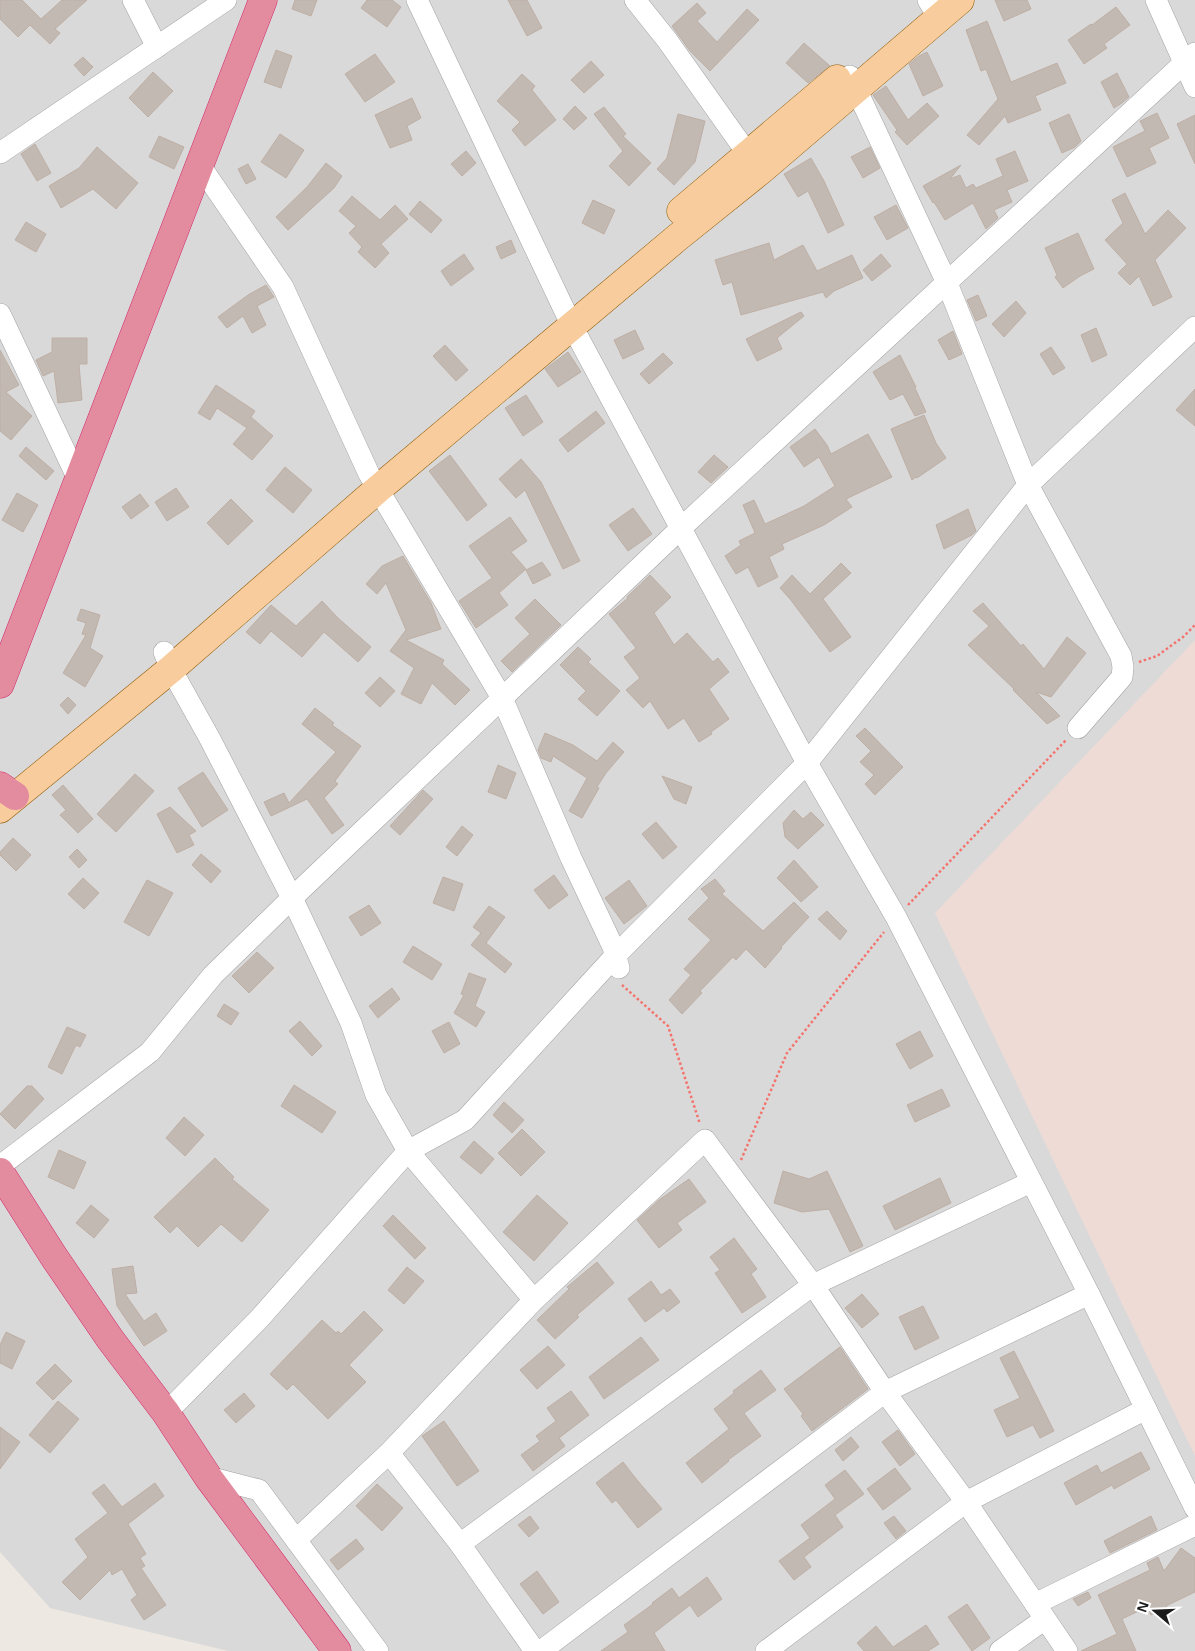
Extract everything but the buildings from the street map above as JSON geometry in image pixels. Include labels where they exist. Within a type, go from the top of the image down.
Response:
[{"type":"highway","points":[[0,684],[74,470],[249,0]]},
{"type":"highway","points":[[0,635],[74,470],[199,164],[263,0]]},
{"type":"highway","points":[[0,1172],[104,1331],[166,1414],[208,1477],[337,1651]]},
{"type":"main road","points":[[4,794],[167,661],[567,318],[678,236],[754,163],[852,79],[932,5],[960,0]]},
{"type":"street","points":[[133,0],[157,47]]},
{"type":"street","points":[[0,153],[226,0]]},
{"type":"street","points":[[417,0],[567,318],[807,763],[896,917],[1089,1294],[1195,1508]]},
{"type":"street","points":[[635,0],[667,40],[754,163]]},
{"type":"street","points":[[1156,0],[1189,59],[1195,87]]},
{"type":"street","points":[[0,1166],[150,1052],[213,975],[292,898],[680,530],[1189,59]]},
{"type":"street","points":[[852,79],[947,283],[1028,485],[1121,656],[1122,677],[1078,728]]},
{"type":"street","points":[[199,164],[283,287],[374,482],[502,698],[571,858],[613,947],[618,964]]},
{"type":"street","points":[[0,314],[74,470]]},
{"type":"street","points":[[166,1414],[259,1319],[408,1151],[465,1120],[618,964],[807,763],[1028,485],[1195,327]]},
{"type":"street","points":[[167,661],[210,739],[292,898],[351,1024],[376,1095],[408,1151],[534,1300]]},
{"type":"street","points":[[296,1540],[389,1453],[534,1300],[705,1140],[813,1285],[885,1392],[966,1502],[1067,1651]]},
{"type":"street","points":[[460,1544],[813,1285],[1031,1182]]},
{"type":"street","points":[[541,1651],[885,1392],[1089,1294]]},
{"type":"street","points":[[766,1651],[966,1502],[1146,1409]]},
{"type":"street","points":[[389,1453],[460,1544],[535,1651]]},
{"type":"street","points":[[208,1477],[259,1490],[378,1651]]},
{"type":"street","points":[[1000,1651],[1040,1611],[1195,1524]]},
{"type":"path","points":[[1123,667],[1157,656],[1183,637],[1195,625]]},
{"type":"path","points":[[618,964],[622,986],[668,1026],[705,1140]]},
{"type":"shaded area","points":[[0,0],[1195,0],[1195,1651],[228,1651],[50,1608],[0,1552]]},
{"type":"shaded area","points":[[1195,640],[1195,1456],[935,913]]}]
